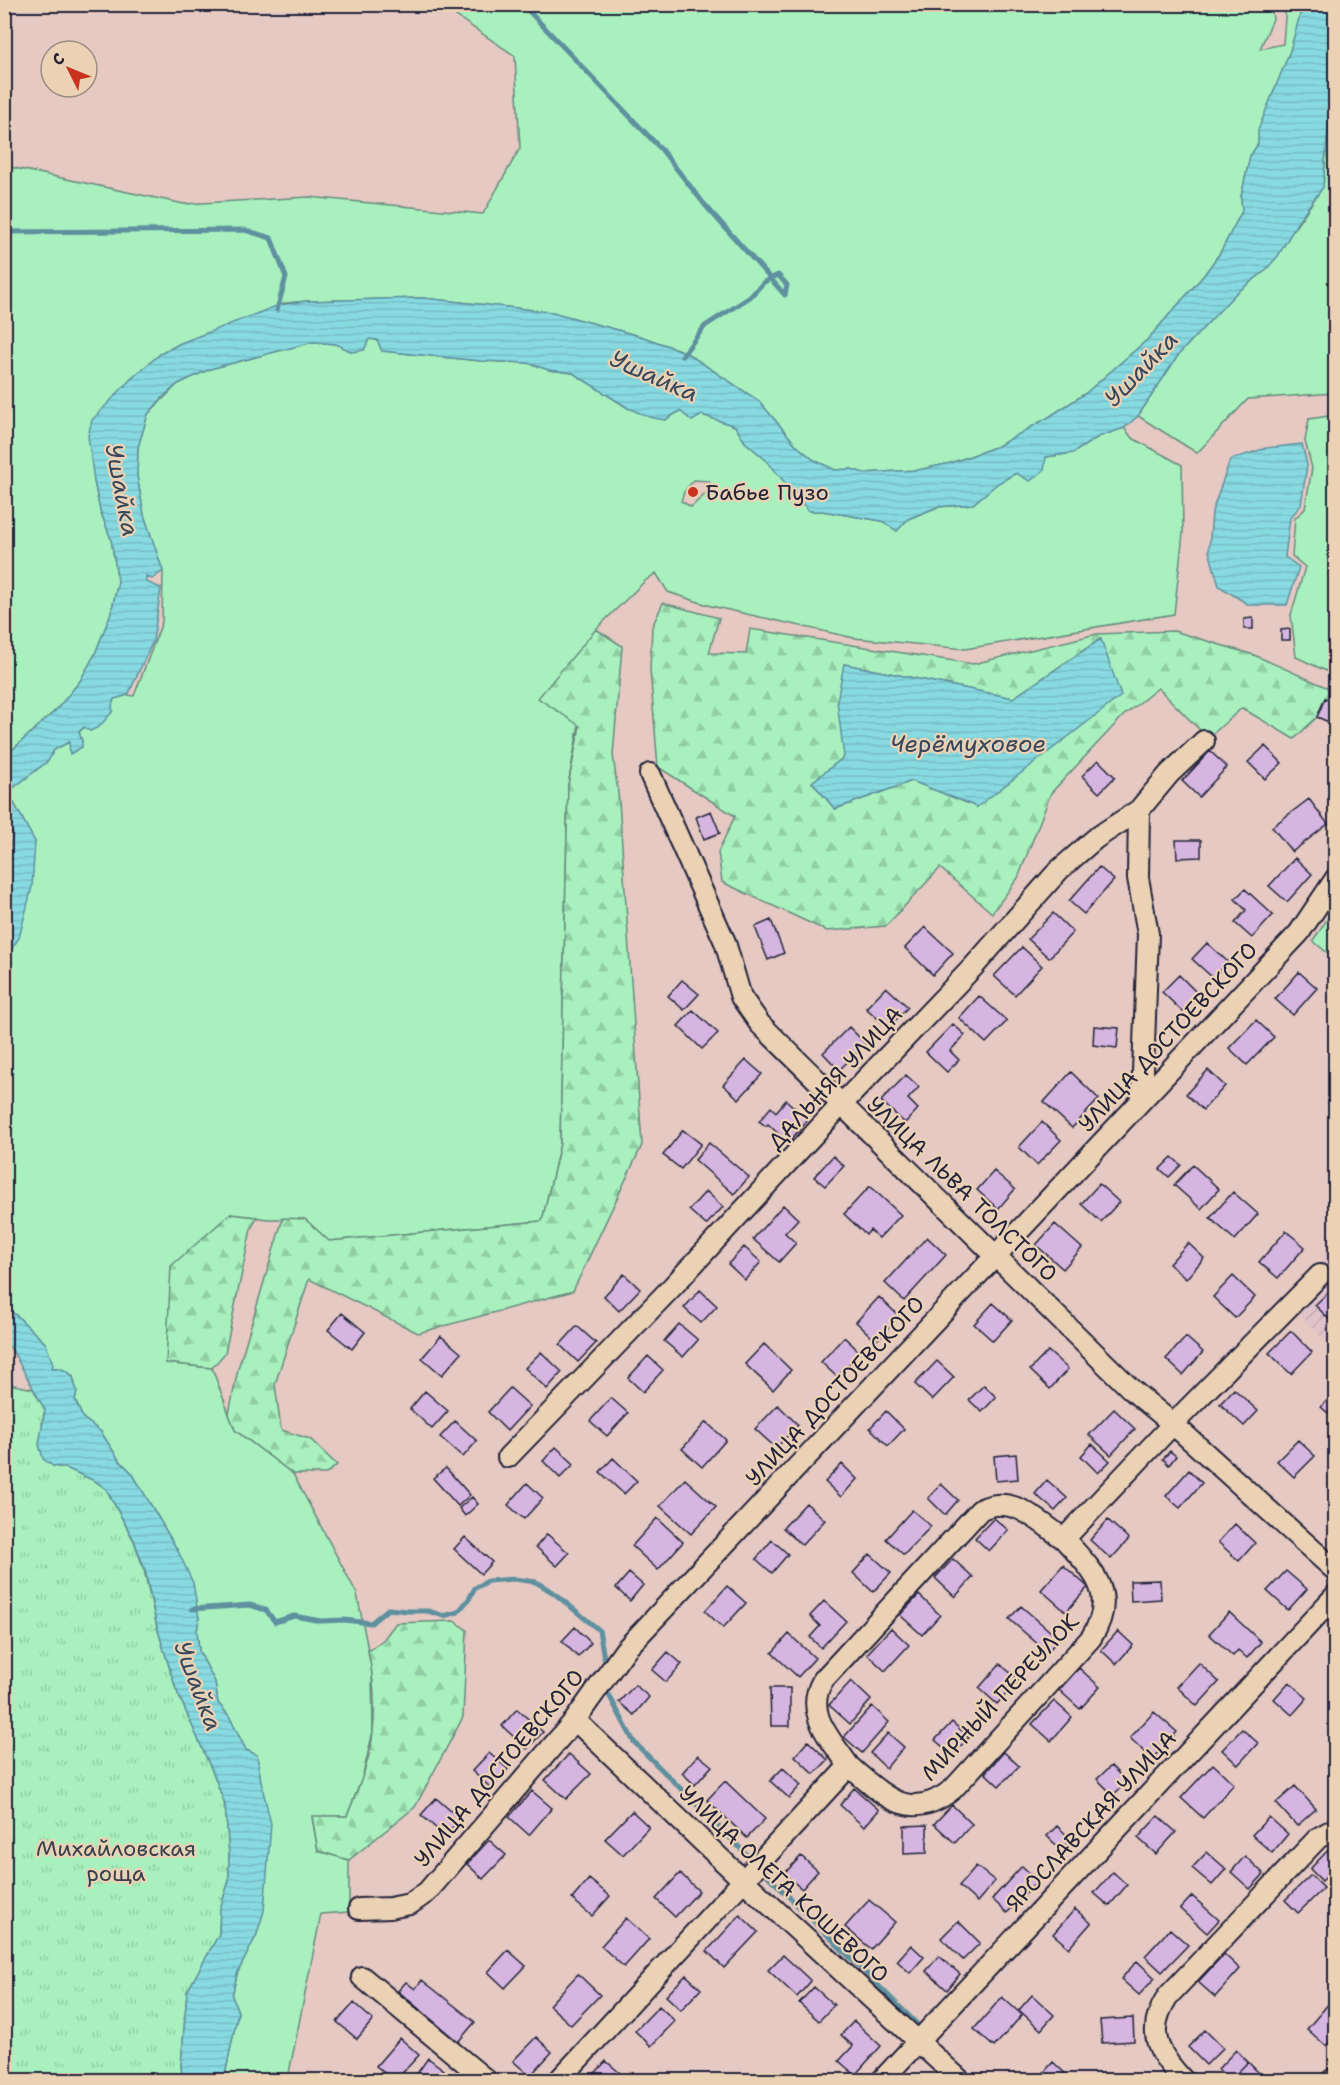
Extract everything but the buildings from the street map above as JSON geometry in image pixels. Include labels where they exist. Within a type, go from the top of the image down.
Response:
[{"type":"street","name":"ДАЛЬНЯЯ УЛИЦА","points":[[508,1457],[681,1278],[974,966],[1059,870],[1096,838],[1139,810],[1169,774],[1204,741]]},
{"type":"street","name":"УЛИЦА ЛЬВА ТОЛСТОГО","points":[[650,774],[725,942],[741,997],[760,1024],[1132,1390],[1173,1424],[1335,1571]]},
{"type":"street","points":[[1139,810],[1138,878],[1148,934],[1142,1100]]},
{"type":"street","name":"УЛИЦА ДОСТОЕВСКОГО","points":[[359,1909],[390,1908],[410,1904],[427,1892],[575,1720],[625,1650],[1299,933],[1335,878]]},
{"type":"street","points":[[1064,1539],[1173,1424],[1320,1275]]},
{"type":"street","name":"МИРНЫЙ ПЕРЕУЛОК","points":[[1001,1503],[1012,1505],[1064,1539],[1091,1569],[1099,1582],[1103,1604],[1099,1625],[1091,1638],[953,1788],[942,1798],[928,1804],[914,1806],[899,1803],[885,1797],[849,1766],[816,1712],[814,1701],[817,1690],[823,1680],[980,1510],[1001,1503]]},
{"type":"street","name":"ЯРОСЛАВСКАЯ УЛИЦА","points":[[882,2080],[1335,1594]]},
{"type":"street","name":"УЛИЦА ОЛЕГА КОШЕВОГО","points":[[575,1720],[744,1881],[960,2080]]},
{"type":"street","points":[[559,2080],[849,1766]]},
{"type":"street","points":[[1182,2080],[1165,2061],[1158,2048],[1155,2035],[1156,2021],[1168,1996],[1318,1838],[1335,1828]]},
{"type":"street","points":[[362,1977],[486,2080]]},
{"type":"street","points":[[1332,2080],[1335,2077]]},
{"type":"shaded area","points":[[1335,1234],[1335,1350],[1295,1309],[1319,1269]]},
{"type":"green space","points":[[440,5],[1271,5],[1273,19],[1260,49],[1283,44],[1286,5],[1303,5],[1290,51],[1259,130],[1258,144],[1250,156],[1241,197],[1242,211],[1220,253],[1204,275],[1148,339],[1086,393],[998,446],[951,463],[918,470],[864,473],[851,469],[835,470],[814,460],[797,446],[759,401],[685,352],[643,337],[552,312],[423,298],[286,303],[181,343],[160,354],[131,379],[113,399],[94,481],[100,510],[111,539],[118,582],[111,613],[95,654],[80,681],[57,709],[8,754],[5,754],[5,166],[184,204],[309,197],[483,214],[520,148],[515,56]]},
{"type":"green space","points":[[1335,77],[1335,393],[1248,399],[1197,453],[1138,416],[1179,354],[1235,294],[1265,271],[1323,187]]},
{"type":"green space","points":[[369,339],[377,340],[382,351],[481,361],[528,363],[549,370],[573,373],[628,408],[665,420],[680,411],[702,415],[735,426],[745,442],[766,460],[809,511],[882,521],[897,531],[908,519],[938,507],[973,504],[998,483],[1046,457],[1073,453],[1098,437],[1124,428],[1132,438],[1182,465],[1183,533],[1174,614],[965,649],[854,638],[711,606],[668,592],[656,573],[596,629],[568,785],[560,1144],[542,1221],[329,1241],[304,1219],[268,1219],[230,1214],[166,1363],[212,1368],[235,1430],[293,1474],[357,1594],[372,1670],[373,1731],[362,1779],[347,1816],[312,1817],[318,1851],[349,1860],[349,1912],[321,1914],[289,2073],[294,2080],[224,2080],[238,2012],[232,1996],[237,1974],[257,1934],[261,1782],[257,1755],[246,1750],[229,1716],[218,1703],[215,1682],[199,1651],[197,1631],[199,1618],[178,1551],[132,1473],[119,1460],[101,1432],[83,1418],[75,1400],[77,1392],[73,1377],[59,1368],[52,1368],[46,1344],[15,1314],[5,1309],[4,958],[7,955],[35,842],[8,792],[48,761],[54,750],[69,742],[82,741],[79,732],[85,727],[90,731],[100,725],[106,718],[114,699],[128,695],[134,696],[162,622],[163,571],[144,515],[137,476],[138,447],[148,414],[178,384],[210,369],[313,342],[336,344],[352,351],[364,350]],"holes":[[[694,480],[709,481],[712,488],[691,507],[681,501],[684,492]]]},
{"type":"green space","points":[[1336,415],[1335,675],[1296,657],[1291,615],[1305,567],[1292,556],[1295,518],[1305,509],[1312,468],[1305,441],[1309,419]]},
{"type":"green space","points":[[663,603],[719,618],[709,653],[746,654],[750,629],[973,664],[1097,634],[1174,631],[1254,655],[1335,691],[1335,703],[1325,699],[1317,717],[1294,739],[1242,708],[1208,738],[1158,688],[1123,716],[1051,793],[1018,878],[992,913],[940,868],[886,926],[827,931],[722,882],[718,852],[735,816],[658,767],[650,669],[652,627]],"holes":[[[1100,639],[977,807],[912,781],[835,809],[812,782],[844,757],[844,664],[1013,698]]]},
{"type":"green space","points":[[596,629],[622,646],[613,755],[619,801],[642,1145],[573,1291],[418,1333],[309,1279],[275,1384],[281,1430],[310,1439],[337,1465],[326,1474],[293,1474],[235,1430],[229,1414],[238,1369],[283,1218],[305,1219],[329,1241],[542,1221],[560,1144],[568,785],[580,726],[538,698]]},
{"type":"green space","points":[[1335,907],[1335,959],[1313,941]]},
{"type":"green space","points":[[230,1214],[257,1217],[251,1229],[225,1353],[212,1368],[166,1363],[171,1266]]},
{"type":"green space","name":"Михайловская роща","points":[[5,1383],[33,1389],[45,1410],[42,1423],[53,1466],[66,1468],[95,1481],[106,1489],[134,1541],[176,1689],[225,1805],[229,1881],[220,1909],[219,1934],[187,1992],[181,2066],[183,2080],[5,2080]]},
{"type":"green space","points":[[454,1621],[467,1630],[463,1717],[415,1807],[349,1860],[318,1851],[312,1816],[347,1816],[370,1752],[374,1701],[368,1651],[383,1640],[396,1623]]},
{"type":"water","name":"Ушайка","points":[[1303,4],[1335,5],[1335,77],[1323,187],[1300,218],[1278,256],[1265,271],[1235,294],[1179,354],[1138,416],[1124,428],[1098,437],[1073,453],[1046,457],[1044,470],[1030,481],[1016,473],[998,483],[973,504],[937,507],[908,519],[897,531],[882,521],[809,511],[766,460],[745,442],[735,426],[702,415],[692,421],[680,411],[665,420],[649,417],[628,408],[573,373],[549,370],[528,363],[481,361],[382,351],[377,340],[369,339],[364,350],[352,352],[336,344],[313,342],[210,369],[178,384],[148,414],[138,447],[137,476],[144,515],[163,571],[152,579],[146,576],[146,582],[161,588],[153,641],[128,695],[114,699],[113,711],[99,727],[90,731],[84,727],[79,732],[82,747],[70,754],[69,742],[54,750],[48,761],[8,792],[35,842],[32,887],[19,938],[5,958],[5,870],[13,833],[5,830],[5,754],[8,754],[57,709],[80,681],[95,654],[111,613],[118,582],[111,539],[100,510],[94,481],[88,436],[92,420],[131,379],[160,354],[181,343],[279,305],[307,301],[423,298],[552,312],[643,337],[685,352],[759,401],[797,446],[814,460],[835,470],[851,469],[864,473],[918,470],[951,463],[998,446],[1086,393],[1148,339],[1204,275],[1220,253],[1242,211],[1241,197],[1250,156],[1258,144],[1258,130],[1290,51]]},
{"type":"water","points":[[1302,444],[1307,465],[1301,505],[1290,518],[1285,557],[1299,567],[1287,605],[1249,605],[1219,586],[1209,551],[1212,512],[1230,460],[1266,448]]},
{"type":"water","name":"Черёмуховое","points":[[1101,639],[1121,696],[977,807],[912,781],[835,809],[812,782],[844,757],[837,701],[844,664],[1013,698]]},
{"type":"water","name":"Ушайка","points":[[5,1309],[15,1314],[46,1344],[53,1364],[52,1368],[59,1368],[73,1377],[77,1392],[75,1400],[83,1418],[101,1432],[119,1460],[132,1473],[178,1551],[193,1583],[199,1618],[197,1631],[199,1651],[215,1682],[218,1703],[229,1716],[246,1750],[257,1755],[271,1824],[264,1911],[257,1934],[237,1974],[232,1996],[238,2012],[224,2080],[183,2080],[181,2066],[187,1992],[219,1934],[220,1909],[229,1881],[225,1805],[176,1689],[157,1627],[145,1570],[134,1540],[106,1489],[95,1481],[66,1468],[53,1466],[43,1459],[39,1444],[45,1410],[12,1350],[5,1343]]},
{"type":"waterway","points":[[522,4],[661,149],[705,205],[785,295]]},
{"type":"waterway","points":[[4,232],[245,230],[271,238],[286,277],[277,310]]},
{"type":"waterway","points":[[682,356],[705,326],[750,297],[764,282],[778,275],[787,285],[785,295]]},
{"type":"waterway","points":[[192,1609],[250,1605],[266,1610],[275,1622],[294,1616],[321,1621],[344,1620],[371,1623],[388,1609],[428,1611],[444,1616],[458,1612],[475,1588],[488,1581],[514,1579],[536,1582],[554,1593],[599,1630],[604,1658]]},
{"type":"waterway","points":[[609,1695],[634,1742],[748,1856]]},
{"type":"waterway","points":[[768,1876],[918,2025]]},
{"type":"place","name":"Бабье Пузо","points":[[693,492]]}]
